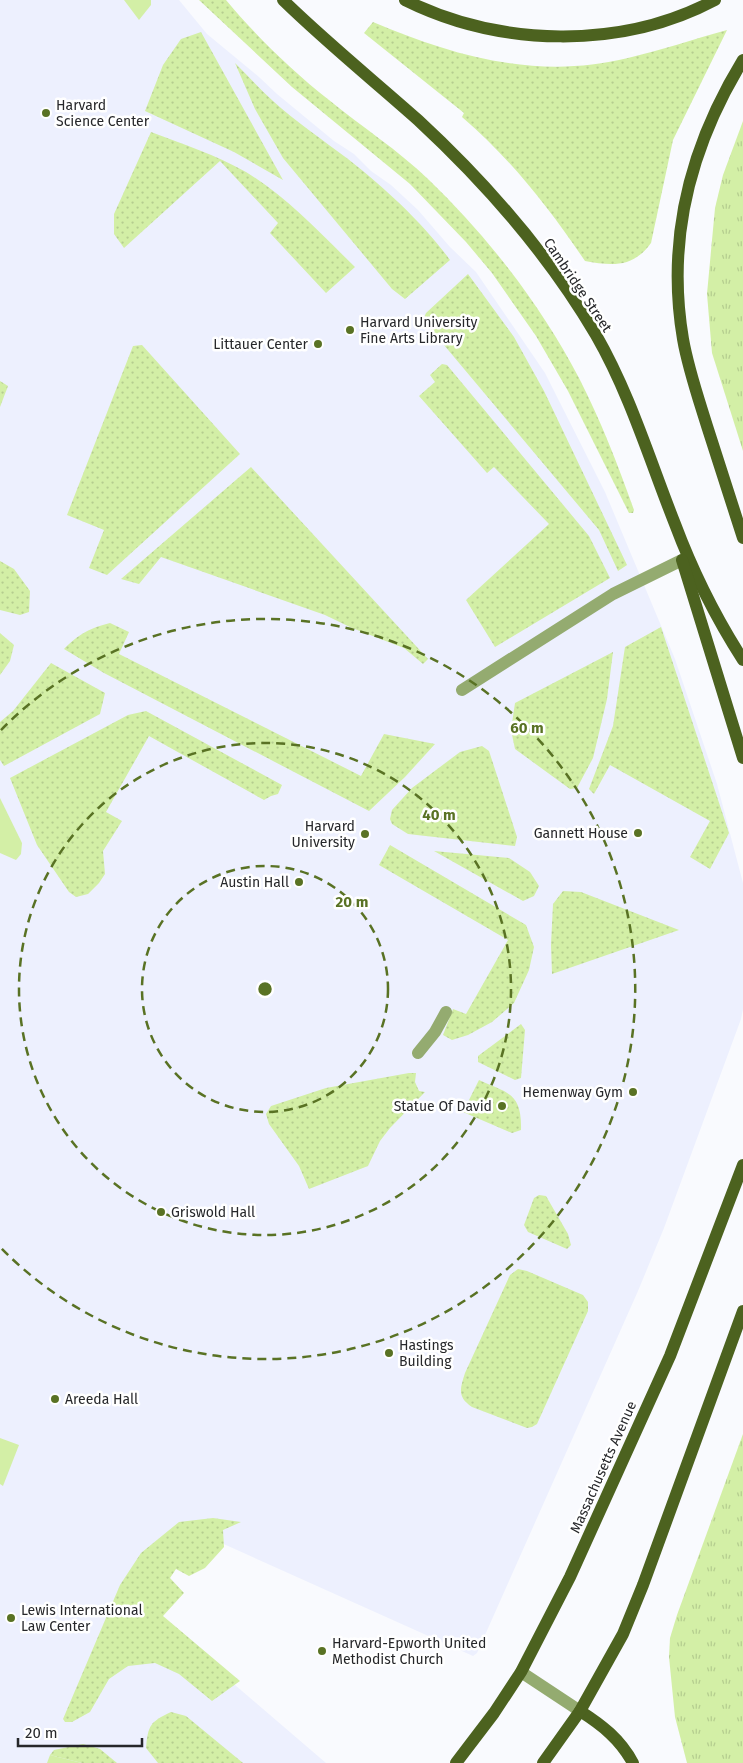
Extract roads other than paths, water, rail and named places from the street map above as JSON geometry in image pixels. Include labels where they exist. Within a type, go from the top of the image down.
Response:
[{"type":"main road","name":"Cambridge Street","points":[[283,0],[325,40],[418,120],[442,144],[518,225],[584,315],[608,357],[635,418],[674,524],[706,594],[743,660]]},
{"type":"main road","points":[[405,0],[444,17],[481,27],[526,34],[596,35],[639,28],[698,9],[715,0]]},
{"type":"main road","points":[[743,60],[726,88],[707,128],[691,174],[682,220],[678,269],[680,316],[688,363],[743,538]]},
{"type":"main road","points":[[674,524],[682,560],[743,758]]},
{"type":"main road","name":"Massachusetts Avenue","points":[[456,1763],[494,1713],[521,1672],[570,1577],[670,1356],[743,1165]]},
{"type":"main road","points":[[543,1763],[580,1711],[623,1634],[743,1311]]},
{"type":"main road","points":[[580,1711],[609,1731],[623,1746],[633,1763]]},
{"type":"street","points":[[462,690],[613,594],[682,560]]},
{"type":"street","points":[[418,1053],[435,1032],[446,1012]]},
{"type":"street","points":[[521,1672],[580,1711]]},
{"type":"place","name":"Harvard Science Center","points":[[46,113]]},
{"type":"place","name":"Harvard University Fine Arts Library","points":[[350,330]]},
{"type":"place","name":"Littauer Center","points":[[318,344]]},
{"type":"place","name":"Gannett House","points":[[638,833]]},
{"type":"place","name":"Harvard University","points":[[365,834]]},
{"type":"place","name":"Austin Hall","points":[[299,882]]},
{"type":"place","name":"Hemenway Gym","points":[[633,1092]]},
{"type":"place","name":"Statue Of David","points":[[502,1106]]},
{"type":"place","name":"Griswold Hall","points":[[161,1212]]},
{"type":"place","name":"Hastings Building","points":[[389,1353]]},
{"type":"place","name":"Areeda Hall","points":[[55,1399]]},
{"type":"place","name":"Lewis International Law Center","points":[[11,1618]]},
{"type":"place","name":"Harvard-Epworth United Methodist Church","points":[[322,1651]]}]
